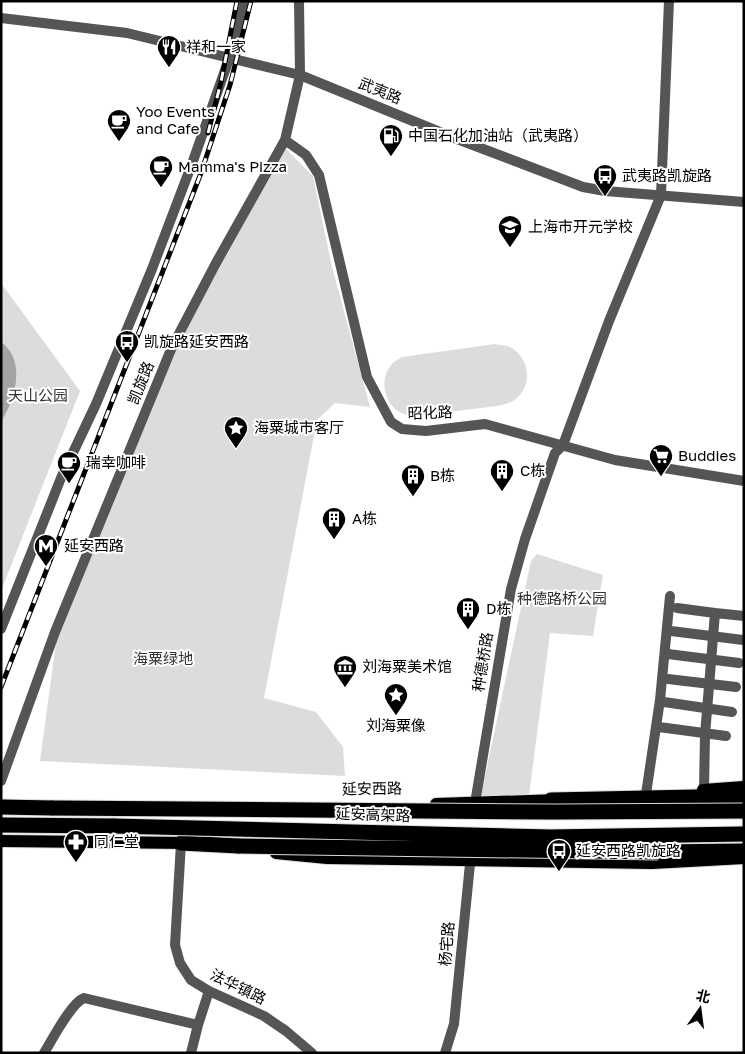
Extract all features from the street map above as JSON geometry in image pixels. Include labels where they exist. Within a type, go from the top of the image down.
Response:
[{"type":"highway","points":[[551,800],[710,793],[744,796]]},
{"type":"highway","name":"延安高架路","points":[[1,807],[544,812],[744,811]]},
{"type":"highway","name":"延安高架路","points":[[1,825],[550,837],[744,834]]},
{"type":"highway","points":[[181,843],[239,846],[658,852],[744,851]]},
{"type":"main road","points":[[551,800],[646,794],[710,793],[744,787]]},
{"type":"main road","name":"延安西路","points":[[1,804],[124,808],[305,807],[551,800],[744,802]]},
{"type":"main road","points":[[124,808],[124,843]]},
{"type":"main road","points":[[1,841],[181,843],[472,836],[646,835],[744,839]]},
{"type":"main road","points":[[181,843],[327,858],[652,863],[744,858]]},
{"type":"street","points":[[1,629],[61,478],[96,404],[155,262],[229,59],[245,1]]},
{"type":"street","name":"凯旋路","points":[[1,781],[55,632],[172,347],[216,263],[285,140],[300,75],[299,1]]},
{"type":"street","points":[[662,195],[669,1]]},
{"type":"street","name":"武夷路","points":[[1,18],[127,33],[300,75],[571,183],[605,191],[744,202]]},
{"type":"street","name":"昭化路","points":[[285,140],[306,155],[319,175],[367,377],[390,422],[402,430],[426,431],[485,424],[615,460],[744,482]]},
{"type":"street","name":"种德桥路","points":[[475,803],[511,589],[525,539],[555,452],[563,445],[609,321],[662,195]]},
{"type":"street","points":[[646,794],[660,700],[670,596]]},
{"type":"street","points":[[676,608],[744,616]]},
{"type":"street","points":[[710,793],[705,733],[715,613]]},
{"type":"street","points":[[671,631],[743,640]]},
{"type":"street","points":[[668,654],[739,663]]},
{"type":"street","points":[[668,679],[736,687]]},
{"type":"street","points":[[664,702],[732,712]]},
{"type":"street","points":[[660,727],[726,736]]},
{"type":"street","name":"杨宅路","points":[[445,1053],[454,1024],[472,836]]},
{"type":"street","name":"法华镇路","points":[[181,843],[175,944],[180,963],[191,980],[209,991],[264,1016],[286,1031],[312,1053]]},
{"type":"street","points":[[191,1053],[209,991]]},
{"type":"street","points":[[44,1053],[71,1010],[79,1000],[84,998],[198,1025]]},
{"type":"green space","name":"海粟绿地","points":[[286,149],[313,176],[332,267],[370,407],[335,403],[317,420],[264,698],[316,712],[343,747],[345,776],[40,761],[57,635],[174,348]]},
{"type":"green space","name":"天山公园","points":[[1,283],[80,391],[1,591]]},
{"type":"green space","points":[[495,344],[507,346],[514,350],[524,361],[527,375],[524,390],[512,402],[497,406],[416,416],[404,414],[397,410],[388,399],[384,385],[385,377],[393,363],[402,357]]},
{"type":"green space","name":"种德路桥公园","points":[[537,554],[603,575],[593,636],[550,633],[529,796],[480,799],[531,561]]},
{"type":"shaded area","points":[[1,342],[14,359],[16,380],[11,402],[1,422]]},
{"type":"railway","points":[[208,133],[221,82],[237,1]]},
{"type":"railway","points":[[1,687],[201,173],[230,85],[251,1]]},
{"type":"place","name":"祥和一家","points":[[169,68]]},
{"type":"place","name":"Yoo Events and Cafe","points":[[119,142]]},
{"type":"place","name":"中国石化加油站（武夷路）","points":[[391,157]]},
{"type":"place","name":"Mamma's Pizza","points":[[161,188]]},
{"type":"place","name":"武夷路凯旋路","points":[[605,197]]},
{"type":"place","name":"上海市开元学校","points":[[510,248]]},
{"type":"place","name":"凯旋路延安西路","points":[[127,363]]},
{"type":"place","name":"海粟城市客厅","points":[[236,449]]},
{"type":"place","name":"Buddies","points":[[661,477]]},
{"type":"place","name":"瑞幸咖啡","points":[[69,484]]},
{"type":"place","name":"C栋","points":[[502,492]]},
{"type":"place","name":"B栋","points":[[413,497]]},
{"type":"place","name":"A栋","points":[[334,540]]},
{"type":"place","name":"延安西路","points":[[46,567]]},
{"type":"place","name":"D栋","points":[[468,630]]},
{"type":"place","name":"刘海粟美术馆","points":[[345,688]]},
{"type":"place","name":"刘海粟像","points":[[396,716]]},
{"type":"place","name":"同仁堂","points":[[76,863]]},
{"type":"place","name":"延安西路凯旋路","points":[[559,872]]}]
